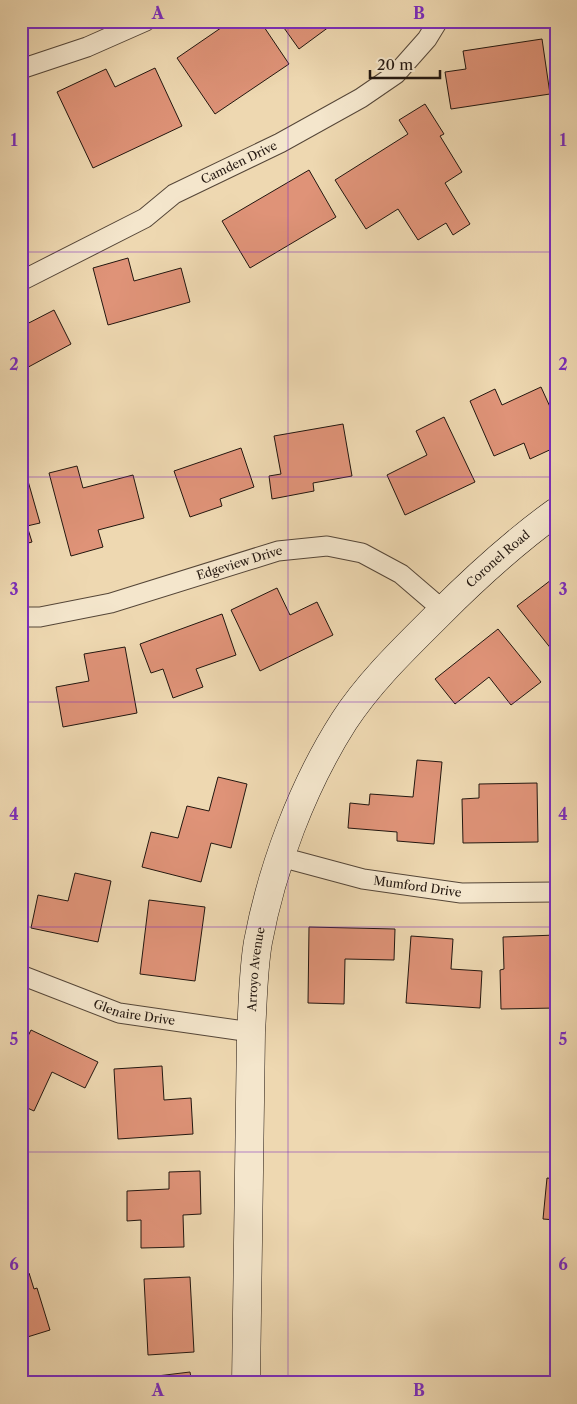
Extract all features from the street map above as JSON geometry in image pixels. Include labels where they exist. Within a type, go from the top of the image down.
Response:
[{"type":"street","points":[[21,70],[87,47],[146,21]]},
{"type":"street","name":"Camden Drive","points":[[21,281],[145,218],[174,194],[280,143],[361,98],[396,74],[427,39],[438,21]]},
{"type":"street","name":"Coronel Road","points":[[443,610],[496,559],[524,535],[556,512]]},
{"type":"street","name":"Edgeview Drive","points":[[21,617],[40,617],[112,603],[278,551],[328,546],[362,553],[401,574],[443,610]]},
{"type":"street","name":"Arroyo Avenue","points":[[246,1383],[251,1032],[258,942],[281,857],[300,804],[344,721],[402,650],[443,610]]},
{"type":"street","name":"Mumford Drive","points":[[281,857],[363,879],[460,894],[556,892]]},
{"type":"street","name":"Glenaire Drive","points":[[21,975],[119,1013],[251,1032]]},
{"type":"building","points":[[231,21],[260,21],[289,64],[215,114],[177,58]]},
{"type":"building","points":[[279,21],[337,21],[299,49]]},
{"type":"building","points":[[542,39],[550,94],[451,109],[445,72],[466,69],[463,51]]},
{"type":"building","points":[[155,68],[182,126],[93,168],[57,92],[106,69],[115,87]]},
{"type":"building","points":[[425,104],[444,134],[440,136],[462,172],[445,183],[470,224],[453,235],[446,223],[418,240],[398,209],[366,229],[335,180],[408,134],[399,120]]},
{"type":"building","points":[[21,166],[28,185],[21,187]]},
{"type":"building","points":[[309,170],[336,217],[250,268],[222,221]]},
{"type":"building","points":[[128,258],[134,281],[181,268],[190,302],[108,325],[93,268]]},
{"type":"building","points":[[54,310],[71,344],[21,371],[21,327]]},
{"type":"building","points":[[541,387],[556,420],[556,447],[530,459],[524,443],[494,456],[470,401],[495,389],[502,405]]},
{"type":"building","points":[[444,417],[475,482],[405,515],[387,475],[427,455],[416,431]]},
{"type":"building","points":[[343,424],[352,476],[313,483],[314,491],[272,499],[269,476],[281,474],[274,436]]},
{"type":"building","points":[[241,448],[254,487],[220,499],[222,506],[190,517],[174,471]]},
{"type":"building","points":[[77,466],[83,488],[133,475],[144,518],[98,530],[103,547],[71,556],[49,473]]},
{"type":"building","points":[[28,481],[40,523],[27,526],[32,542],[21,545],[21,483]]},
{"type":"building","points":[[551,580],[556,586],[556,655],[517,606]]},
{"type":"building","points":[[277,588],[290,615],[317,602],[333,635],[260,671],[231,610]]},
{"type":"building","points":[[222,614],[236,655],[196,669],[203,687],[173,698],[163,669],[151,673],[140,644]]},
{"type":"building","points":[[498,629],[541,682],[511,705],[489,677],[455,704],[435,679]]},
{"type":"building","points":[[125,647],[137,713],[63,727],[56,687],[89,681],[84,654]]},
{"type":"building","points":[[417,760],[442,762],[434,844],[397,841],[397,832],[348,828],[350,803],[369,805],[370,794],[413,797]]},
{"type":"building","points":[[218,777],[247,784],[231,848],[211,843],[201,882],[142,867],[151,832],[178,838],[187,806],[209,811]]},
{"type":"building","points":[[537,783],[538,842],[463,843],[462,799],[479,798],[479,784]]},
{"type":"building","points":[[75,873],[111,881],[98,942],[31,928],[38,895],[68,901]]},
{"type":"building","points":[[149,900],[205,907],[195,981],[140,974]]},
{"type":"building","points":[[309,927],[395,929],[394,960],[345,959],[344,1004],[308,1003]]},
{"type":"building","points":[[556,935],[556,1008],[501,1009],[500,970],[504,969],[503,937]]},
{"type":"building","points":[[411,936],[453,939],[451,969],[482,971],[480,1008],[406,1003]]},
{"type":"building","points":[[31,1030],[98,1062],[85,1088],[52,1072],[34,1111],[21,1105],[21,1050]]},
{"type":"building","points":[[162,1066],[164,1100],[191,1098],[193,1134],[118,1139],[114,1069]]},
{"type":"building","points":[[200,1171],[201,1214],[183,1215],[184,1247],[141,1248],[141,1220],[127,1221],[127,1191],[169,1189],[169,1172]]},
{"type":"building","points":[[547,1178],[556,1179],[556,1220],[543,1219]]},
{"type":"building","points":[[29,1273],[34,1289],[37,1288],[50,1330],[21,1339],[21,1276]]},
{"type":"building","points":[[190,1277],[194,1352],[148,1355],[144,1279]]},
{"type":"building","points":[[190,1372],[192,1383],[157,1383],[157,1376]]}]
